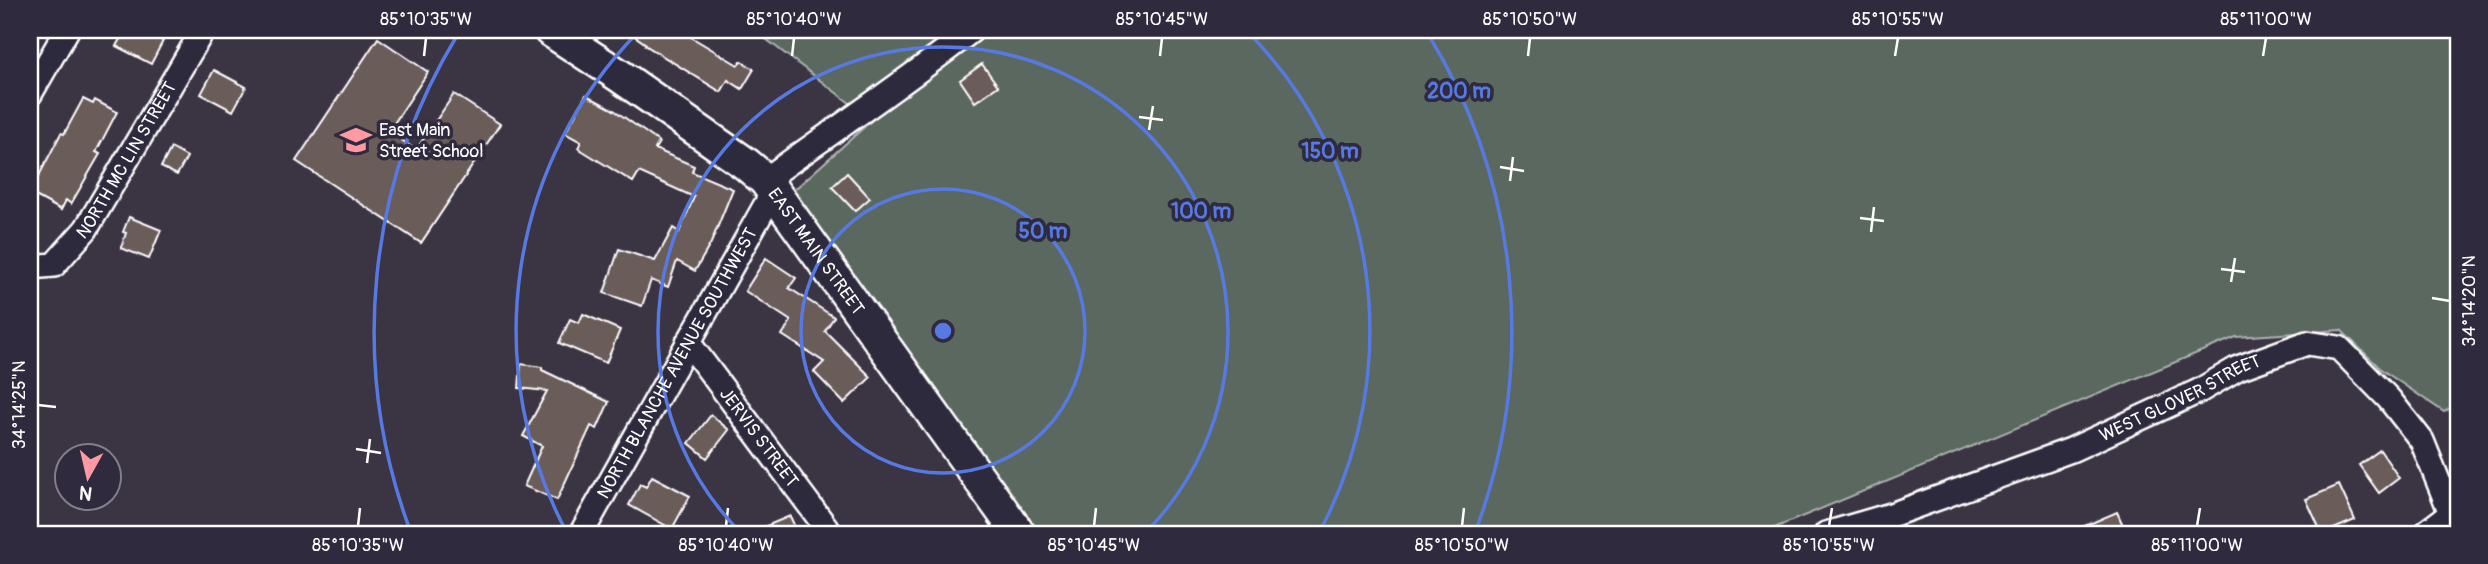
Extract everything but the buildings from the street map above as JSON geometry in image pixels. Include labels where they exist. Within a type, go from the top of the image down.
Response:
[{"type":"main road","name":"EAST MAIN STREET","points":[[550,30],[746,164],[769,186],[1019,534]]},
{"type":"street","points":[[30,94],[67,30]]},
{"type":"street","name":"NORTH MC LIN STREET","points":[[30,267],[54,265],[86,229],[203,30]]},
{"type":"street","points":[[769,186],[856,113],[926,66],[972,30]]},
{"type":"street","name":"NORTH BLANCHE AVENUE SOUTHWEST","points":[[581,534],[688,342],[769,186]]},
{"type":"street","name":"JERVIS STREET","points":[[688,342],[831,534]]},
{"type":"street","name":"WEST GLOVER STREET","points":[[1826,534],[1891,515],[2071,450],[2199,391],[2238,368],[2307,343],[2339,348],[2389,399],[2422,441],[2447,522]]},
{"type":"shaded area","points":[[754,30],[2458,30],[2458,403],[2444,412],[2382,370],[2341,330],[2236,337],[1760,534],[1027,534],[785,198],[872,120]]},
{"type":"place","name":"East Main Street School","points":[[356,140]]}]
